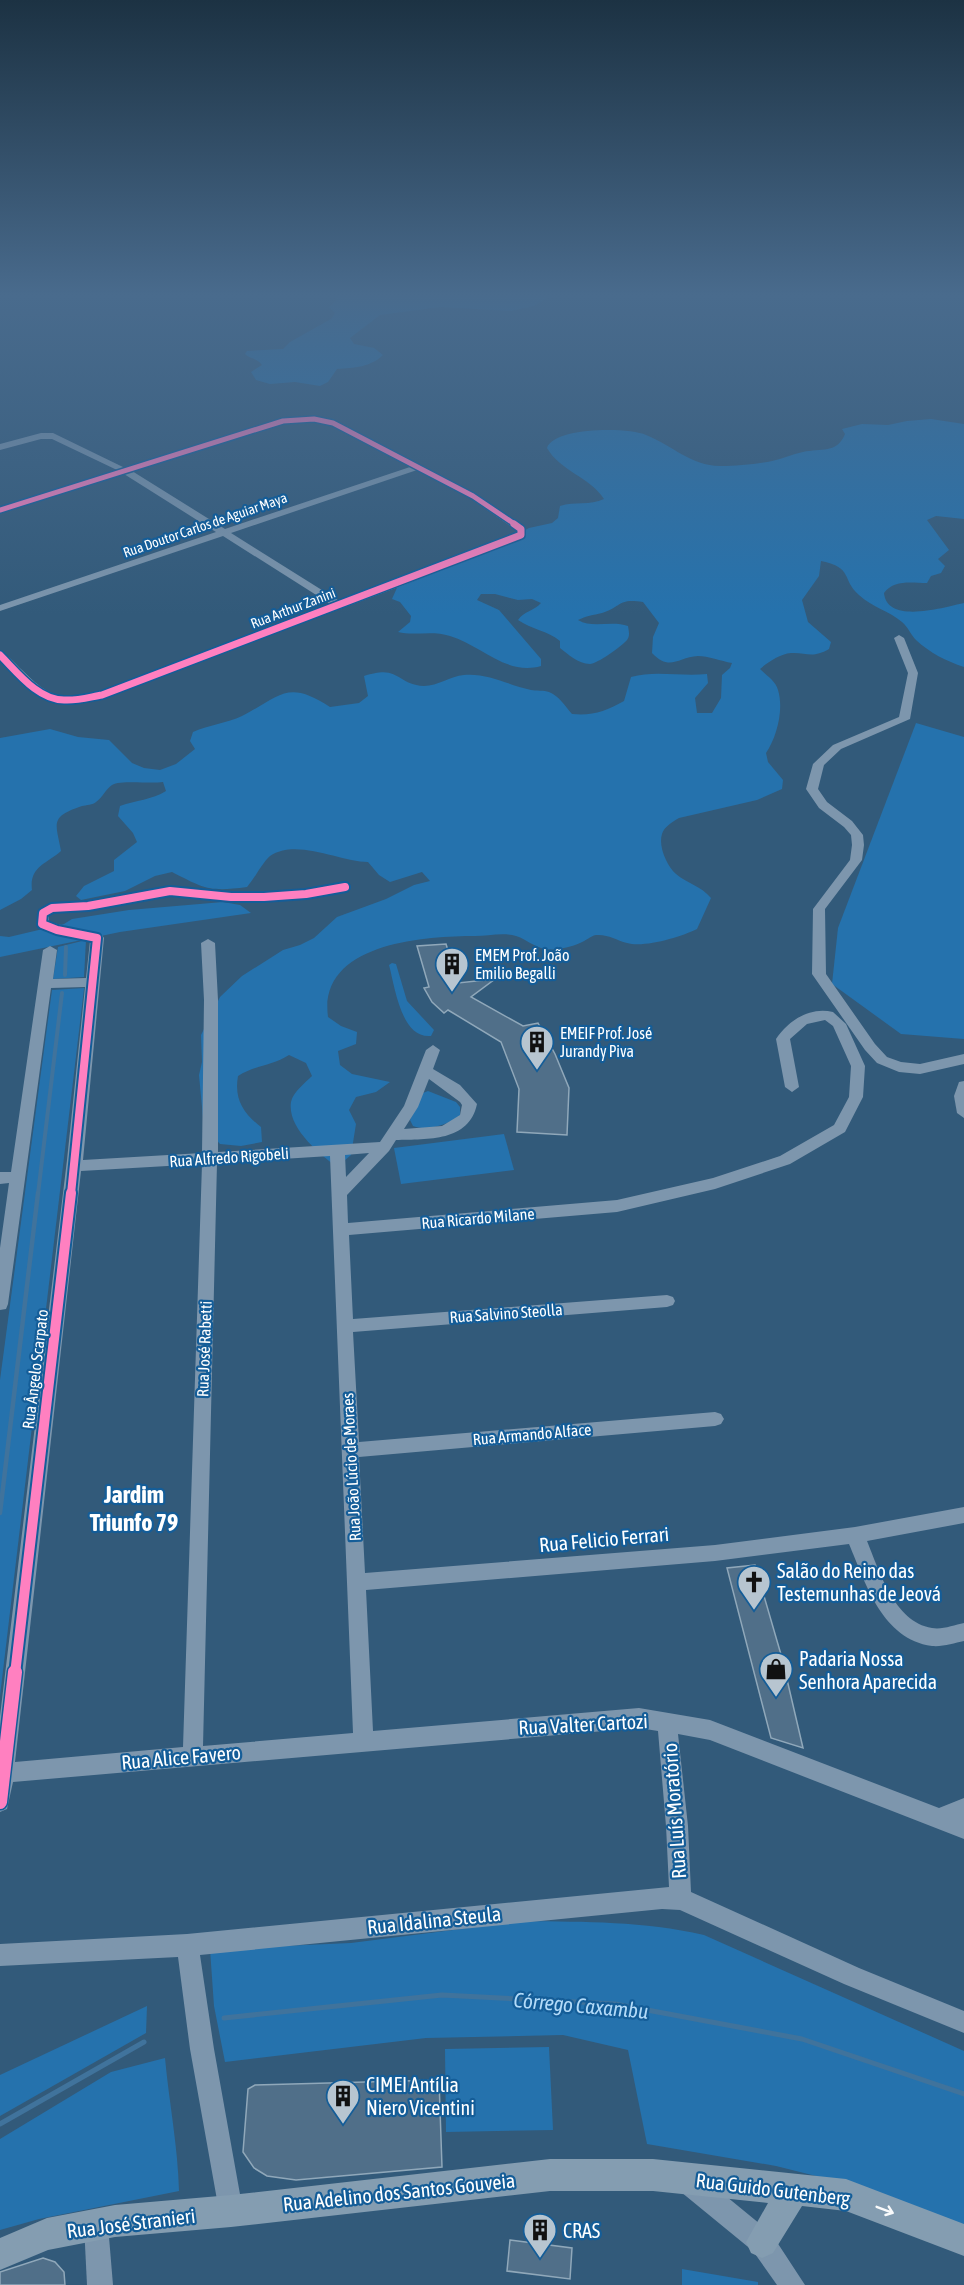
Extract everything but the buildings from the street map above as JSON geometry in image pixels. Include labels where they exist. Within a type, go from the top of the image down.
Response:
[{"type":"street","points":[[0,510],[127,472],[283,421],[314,419],[333,423],[418,467]]},
{"type":"street","points":[[0,447],[41,436],[53,436],[66,441],[127,472],[339,605]]},
{"type":"street","name":"Rua Doutor Carlos de Aguiar Maya","points":[[0,608],[418,467]]},
{"type":"street","name":"Rua Arthur Zanini","points":[[0,655],[32,686],[57,700],[102,695],[521,535],[520,529],[473,496],[418,467]]},
{"type":"street","points":[[899,638],[913,673],[904,719],[837,747],[819,764],[812,789],[823,805],[857,835],[858,845],[856,860],[819,909],[819,974],[870,1047],[882,1060],[899,1067],[920,1069],[964,1059]]},
{"type":"street","name":"Rua Ângelo Scarpato","points":[[0,1802],[1,1773],[74,1166],[97,938],[57,930],[42,924],[43,913],[67,906],[88,906],[170,891],[231,897],[264,897],[306,894],[345,887]]},
{"type":"street","name":"Rua José Rabetti","points":[[193,1755],[210,1158],[211,1000],[208,943]]},
{"type":"street","points":[[0,1304],[50,950]]},
{"type":"street","points":[[45,984],[92,982]]},
{"type":"street","name":"Rua Ricardo Milane","points":[[340,1230],[617,1206],[715,1183],[785,1161],[840,1128],[856,1097],[858,1066],[839,1024],[828,1016],[810,1017],[791,1026],[783,1039],[792,1087]]},
{"type":"street","points":[[339,1193],[388,1141],[411,1107],[434,1050]]},
{"type":"street","name":"Rua Alfredo Rigobeli","points":[[74,1166],[337,1150],[443,1131],[457,1126],[467,1117],[470,1104],[450,1085],[425,1071]]},
{"type":"street","points":[[964,1086],[961,1096],[964,1113]]},
{"type":"street","name":"Rua João Lúcio de Moraes","points":[[337,1150],[363,1741]]},
{"type":"street","points":[[0,1178],[18,1177]]},
{"type":"street","name":"Rua Salvino Steolla","points":[[344,1326],[667,1300]]},
{"type":"street","name":"Rua Armando Alface","points":[[350,1450],[715,1419]]},
{"type":"street","name":"Rua Felicio Ferrari","points":[[356,1582],[716,1552],[855,1535],[964,1515]]},
{"type":"street","points":[[855,1535],[890,1611],[908,1629],[932,1638],[964,1632]]},
{"type":"street","name":"Rua Valter Cartozi","points":[[363,1741],[639,1718],[667,1722],[710,1730],[964,1828]]},
{"type":"street","name":"Rua Luís Moratório","points":[[667,1722],[677,1826],[680,1899]]},
{"type":"street","name":"Rua Alice Favero","points":[[1,1773],[363,1741]]},
{"type":"street","points":[[940,1818],[964,1808]]},
{"type":"street","name":"Rua Idalina Steula","points":[[0,1955],[187,1945],[651,1899],[680,1899],[852,1976],[964,2022]]},
{"type":"street","points":[[187,1945],[202,2049],[231,2211]]},
{"type":"street","name":"Rua Adelino dos Santos Gouveia","points":[[231,2211],[550,2175],[652,2175],[683,2178]]},
{"type":"street","points":[[683,2178],[762,2242],[792,2285]]},
{"type":"street","name":"Rua Guido Gutenberg","points":[[683,2178],[846,2195],[964,2240]]},
{"type":"street","points":[[762,2242],[794,2189]]},
{"type":"street","name":"Rua José Stranieri","points":[[0,2254],[47,2234],[115,2221],[231,2211]]},
{"type":"street","points":[[96,2225],[100,2285]]},
{"type":"shaded area","points":[[931,419],[964,424],[964,519],[936,516],[927,520],[949,550],[938,559],[945,566],[941,573],[931,576],[927,583],[898,584],[884,593],[888,603],[895,609],[906,611],[918,612],[964,603],[964,667],[927,649],[916,640],[902,622],[859,595],[843,571],[821,561],[819,576],[802,600],[808,622],[831,642],[829,649],[813,654],[787,654],[774,659],[760,669],[771,678],[780,698],[778,723],[766,753],[768,762],[783,780],[782,789],[757,800],[679,818],[663,831],[662,850],[673,870],[711,898],[697,929],[672,938],[643,944],[627,943],[608,936],[596,935],[576,944],[553,949],[541,948],[520,937],[506,934],[429,938],[379,949],[357,959],[340,973],[329,992],[328,1017],[341,1026],[357,1032],[356,1044],[338,1051],[340,1065],[352,1074],[390,1082],[376,1092],[356,1097],[349,1110],[356,1124],[351,1155],[337,1167],[306,1139],[294,1121],[291,1112],[292,1098],[312,1076],[306,1063],[289,1055],[238,1076],[237,1092],[241,1105],[261,1127],[262,1142],[241,1146],[220,1144],[209,1132],[203,1118],[199,1075],[202,1062],[201,1035],[220,997],[242,976],[283,950],[314,938],[337,917],[386,899],[414,885],[430,881],[422,872],[390,882],[379,875],[368,862],[293,849],[270,856],[247,887],[208,888],[172,872],[155,876],[125,891],[81,900],[76,896],[84,886],[114,871],[114,860],[137,842],[133,833],[118,816],[120,806],[166,791],[163,782],[122,783],[112,785],[95,803],[71,810],[60,818],[57,827],[61,851],[36,871],[33,876],[32,890],[21,899],[0,910],[0,738],[50,729],[78,737],[109,740],[132,763],[144,768],[160,770],[176,764],[195,749],[190,741],[193,732],[242,716],[276,697],[294,692],[304,694],[330,707],[359,703],[368,696],[364,676],[384,672],[415,685],[424,686],[464,675],[490,678],[531,690],[549,692],[559,699],[572,714],[599,712],[624,701],[631,677],[650,674],[707,674],[708,683],[695,698],[697,713],[712,713],[721,698],[722,675],[732,663],[702,656],[669,663],[658,659],[652,653],[653,637],[659,623],[643,602],[624,602],[608,611],[578,620],[590,624],[628,626],[629,637],[624,643],[590,664],[570,656],[560,648],[560,641],[518,620],[541,603],[532,599],[518,600],[495,594],[481,594],[477,600],[499,610],[541,659],[541,666],[528,668],[505,663],[450,636],[437,633],[398,632],[410,622],[411,616],[400,602],[392,599],[400,581],[455,559],[481,554],[529,528],[552,523],[558,518],[560,506],[604,499],[591,485],[559,463],[547,448],[553,441],[563,436],[609,430],[637,432],[656,439],[701,463],[733,466],[767,462],[799,453],[828,449],[838,445],[842,440],[845,434],[842,429],[862,424],[888,425]]},
{"type":"shaded area","points":[[916,723],[964,737],[964,1039],[901,1034],[832,984],[838,928]]},
{"type":"shaded area","points":[[223,902],[240,905],[251,913],[120,932],[0,957],[0,936],[9,937],[64,924],[72,919],[129,910]]},
{"type":"shaded area","points":[[86,940],[84,977],[53,979],[58,947]]},
{"type":"shaded area","points":[[396,964],[407,1001],[434,1030],[431,1036],[421,1035],[406,1021],[394,986],[389,965]]},
{"type":"shaded area","points":[[84,988],[0,1696],[0,1380],[52,990]]},
{"type":"shaded area","points":[[428,1091],[456,1102],[460,1107],[460,1116],[438,1126],[419,1128],[413,1126],[410,1120],[423,1093]]},
{"type":"shaded area","points":[[504,1134],[514,1170],[401,1184],[394,1148]]},
{"type":"shaded area","points":[[524,1921],[637,1925],[704,1935],[964,2051],[964,2225],[856,2186],[776,2166],[647,2144],[628,2050],[563,2035],[426,2038],[225,2062],[214,2006],[210,1949],[351,1943]]},
{"type":"shaded area","points":[[147,2006],[146,2033],[0,2116],[0,2075]]},
{"type":"shaded area","points":[[549,2047],[553,2130],[446,2132],[445,2049]]},
{"type":"shaded area","points":[[165,2058],[179,2191],[39,2219],[0,2230],[0,2139],[111,2072]]},
{"type":"shaded area","points":[[682,2269],[758,2282],[758,2285],[682,2285]]},
{"type":"waterway","points":[[65,975],[66,947]]},
{"type":"waterway","points":[[38,1194],[62,993]]},
{"type":"waterway","points":[[0,1513],[38,1193]]},
{"type":"waterway","name":"Córrego Caxambu","points":[[224,2018],[442,1995],[615,2004],[802,2039],[964,2094]]},
{"type":"waterway","name":"Córrego Caxambu","points":[[0,2124],[144,2042]]},
{"type":"cycle path","points":[[0,510],[283,421],[314,419],[333,423],[473,496],[521,529],[521,535],[102,695],[70,700],[51,698],[27,682],[0,655]]},
{"type":"cycle path","points":[[0,1802],[75,1160],[97,938],[57,930],[42,924],[43,913],[52,908],[88,906],[170,891],[231,897],[264,897],[306,894],[345,887]]},
{"type":"place","name":"EMEM Prof. João Emilio Begalli","points":[[452,993]]},
{"type":"place","name":"EMEIF Prof. José Jurandy Piva","points":[[537,1071]]},
{"type":"place","name":"Salão do Reino das Testemunhas de Jeová","points":[[754,1611]]},
{"type":"place","name":"Padaria Nossa Senhora Aparecida","points":[[776,1698]]},
{"type":"place","name":"CIMEI Antília Niero Vicentini","points":[[343,2125]]},
{"type":"place","name":"CRAS","points":[[540,2259]]},
{"type":"district","name":"Jardim Triunfo 79","points":[[134,1508]]}]
